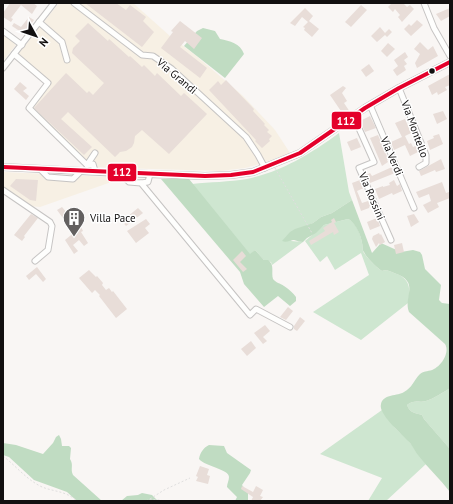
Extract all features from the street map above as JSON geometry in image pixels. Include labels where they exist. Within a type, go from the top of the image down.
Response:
[{"type":"main road","name":"Via Montello","points":[[3,168],[205,176],[253,172],[300,153],[370,104],[450,62]]},
{"type":"street","points":[[3,68],[54,3]]},
{"type":"street","name":"Via Grandi","points":[[74,3],[142,55],[154,56],[172,69],[246,137],[265,168]]},
{"type":"street","points":[[424,3],[434,28],[450,56]]},
{"type":"street","points":[[39,22],[62,42],[67,60]]},
{"type":"street","points":[[3,31],[22,45]]},
{"type":"street","points":[[14,54],[48,83],[28,108],[87,165]]},
{"type":"street","name":"Via Montello","points":[[399,88],[426,154],[426,163],[419,167]]},
{"type":"street","name":"Via Verdi","points":[[370,104],[414,208]]},
{"type":"street","name":"Via Rossini","points":[[353,115],[374,162],[359,168],[391,240]]},
{"type":"street","points":[[87,165],[95,153]]},
{"type":"street","points":[[87,165],[93,164],[95,172]]},
{"type":"street","points":[[120,173],[129,182],[141,183],[148,182],[150,174]]},
{"type":"street","points":[[141,183],[250,315],[256,310],[290,327]]},
{"type":"street","points":[[3,190],[50,222],[52,226],[48,250],[36,261]]},
{"type":"path","points":[[273,164],[312,234]]},
{"type":"path","points":[[3,456],[23,475],[41,486],[58,490],[73,497],[77,501]]},
{"type":"path","points":[[146,501],[164,490],[190,478]]},
{"type":"path","points":[[150,499],[166,501]]},
{"type":"shaded area","points":[[59,3],[133,3],[171,37],[194,54],[243,96],[275,130],[290,153],[245,168],[220,171],[85,167],[30,109],[45,83],[16,57]]},
{"type":"shaded area","points":[[3,33],[16,45],[3,61]]},
{"type":"shaded area","points":[[3,172],[109,177],[120,179],[40,207],[20,205],[3,194]]},
{"type":"green space","points":[[203,28],[215,31],[220,39],[237,45],[244,54],[225,78],[184,46],[197,31]]},
{"type":"green space","points":[[339,133],[349,192],[352,200],[332,213],[301,228],[291,241],[303,242],[272,265],[271,262],[264,260],[255,250],[250,255],[192,184],[247,179],[272,172],[296,161]]},
{"type":"green space","points":[[161,179],[189,179],[250,254],[255,250],[264,260],[268,260],[270,262],[272,266],[273,279],[291,291],[296,297],[296,301],[290,306],[278,296],[264,307],[244,284],[240,272]]},
{"type":"green space","points":[[352,200],[372,253],[381,243],[401,252],[413,250],[420,252],[425,269],[441,285],[439,300],[442,303],[450,304],[450,388],[429,400],[423,402],[412,402],[407,405],[411,411],[422,415],[450,449],[450,492],[422,460],[410,443],[386,418],[381,408],[382,401],[385,398],[407,390],[420,374],[432,370],[440,365],[447,351],[445,344],[409,312],[409,285],[407,281],[390,271],[382,271],[367,257],[363,251],[358,230],[348,219],[324,225],[303,242],[294,240],[287,242],[282,241],[295,229],[313,223]]},
{"type":"green space","points":[[348,219],[358,229],[363,252],[367,258],[382,271],[390,271],[399,275],[406,281],[409,288],[408,303],[361,340],[313,312],[369,275],[361,253],[335,270],[327,256],[320,262],[305,241],[324,225]]},
{"type":"green space","points":[[450,388],[449,448],[422,415],[411,411],[407,405],[412,402],[423,402],[429,400]]},
{"type":"green space","points":[[382,410],[395,428],[408,440],[426,464],[386,501],[368,501],[382,478],[320,454]]},
{"type":"green space","points":[[59,435],[62,446],[69,446],[71,448],[70,459],[72,463],[73,475],[102,501],[77,501],[67,492],[34,480],[9,457],[3,455],[3,443],[16,445],[43,454]]},
{"type":"green space","points":[[209,445],[224,446],[227,453],[251,470],[242,485],[248,493],[248,501],[235,501],[237,497],[227,487],[229,478],[228,474],[202,462],[199,459],[202,451]]},
{"type":"green space","points":[[142,493],[152,495],[158,501],[121,501],[127,496]]},
{"type":"building","points":[[10,3],[33,3],[37,6],[32,14],[21,5],[11,18],[13,19],[11,22],[3,17],[3,13]]},
{"type":"building","points":[[85,3],[116,3],[126,10],[130,5],[146,17],[143,21],[154,32],[142,47]]},
{"type":"building","points":[[392,3],[403,3],[407,7],[410,5],[414,9],[402,22],[398,17],[400,15],[395,9],[393,12],[388,7]]},
{"type":"building","points":[[361,5],[367,10],[351,27],[345,22]]},
{"type":"building","points":[[305,8],[313,16],[309,21],[319,29],[312,37],[304,30],[305,28],[303,27],[308,22],[302,17],[295,26],[290,23]]},
{"type":"building","points":[[450,8],[450,16],[441,21],[436,14]]},
{"type":"building","points":[[29,17],[34,20],[24,34],[12,26],[14,23],[21,27]]},
{"type":"building","points":[[417,20],[423,25],[411,36],[404,29],[409,24],[411,26]]},
{"type":"building","points":[[180,21],[202,38],[194,49],[185,41],[180,47],[207,68],[200,78],[161,48],[173,32],[171,31]]},
{"type":"building","points":[[88,23],[108,41],[109,39],[142,67],[144,65],[155,76],[157,73],[181,96],[184,93],[207,114],[169,154],[142,130],[135,136],[132,147],[126,151],[120,152],[115,157],[68,112],[61,119],[92,147],[84,155],[34,108],[66,73],[87,93],[89,91],[93,95],[104,83],[72,53],[73,48],[80,41],[75,36]]},
{"type":"building","points":[[380,27],[385,33],[389,29],[392,32],[387,37],[385,35],[377,42],[371,36]]},
{"type":"building","points":[[420,42],[428,50],[433,46],[438,56],[417,68],[415,63],[420,54],[414,49]]},
{"type":"building","points":[[388,43],[395,49],[387,57],[381,51]]},
{"type":"building","points":[[405,52],[408,57],[404,60],[407,64],[404,66],[406,70],[397,76],[393,70],[398,66],[394,60]]},
{"type":"building","points":[[369,64],[374,71],[366,77],[361,70]]},
{"type":"building","points":[[450,74],[450,85],[445,87],[447,90],[438,95],[437,92],[432,95],[428,86]]},
{"type":"building","points":[[226,80],[254,109],[253,111],[269,130],[267,132],[272,136],[269,139],[270,141],[262,148],[209,90],[218,81],[221,85]]},
{"type":"building","points":[[20,82],[27,88],[23,91],[29,96],[26,100],[14,89]]},
{"type":"building","points":[[343,86],[346,88],[342,93],[347,101],[344,103],[350,112],[345,117],[330,95]]},
{"type":"building","points":[[443,111],[447,119],[437,124],[433,114]]},
{"type":"building","points":[[370,116],[376,128],[365,132],[360,121]]},
{"type":"building","points":[[405,119],[411,133],[405,136],[409,144],[411,143],[413,147],[418,145],[420,151],[410,156],[405,145],[394,150],[391,142],[402,137],[395,123]]},
{"type":"building","points":[[439,134],[443,144],[430,150],[427,141],[434,138],[433,136]]},
{"type":"building","points":[[378,135],[388,159],[388,162],[382,166],[370,138]]},
{"type":"building","points":[[357,138],[361,147],[351,151],[347,142]]},
{"type":"building","points":[[441,159],[445,169],[436,172],[435,170],[421,176],[419,171]]},
{"type":"building","points":[[392,167],[395,173],[370,183],[366,175],[370,173],[372,176]]},
{"type":"building","points":[[16,179],[38,180],[36,201],[30,200],[10,186]]},
{"type":"building","points":[[360,180],[364,188],[357,191],[362,203],[368,201],[370,205],[369,208],[361,211],[352,183]]},
{"type":"building","points":[[394,180],[397,186],[400,184],[402,191],[393,195],[392,193],[379,199],[375,189],[390,185],[389,183]]},
{"type":"building","points":[[442,182],[446,193],[449,192],[450,198],[437,203],[439,207],[428,213],[423,205],[431,201],[429,194],[419,198],[416,192]]},
{"type":"building","points":[[62,207],[67,213],[72,209],[83,225],[78,229],[69,218],[65,221],[57,210]]},
{"type":"building","points":[[138,208],[143,213],[126,226],[122,221]]},
{"type":"building","points":[[31,214],[38,218],[24,236],[25,237],[22,241],[14,235]]},
{"type":"building","points":[[414,214],[419,222],[411,227],[407,216]]},
{"type":"building","points":[[334,218],[336,222],[334,223],[339,232],[334,235],[333,232],[311,245],[309,241],[325,231],[323,228],[332,222],[331,220]]},
{"type":"building","points":[[377,218],[380,226],[370,230],[367,222]]},
{"type":"building","points":[[146,219],[150,224],[145,228],[149,233],[136,243],[127,231]]},
{"type":"building","name":"Villa Pace","points":[[81,227],[83,231],[81,232],[88,243],[84,246],[79,240],[73,245],[78,251],[74,254],[65,240]]},
{"type":"building","points":[[379,233],[385,242],[380,245],[379,243],[376,247],[372,239],[373,236]]},
{"type":"building","points":[[402,243],[404,252],[396,254],[394,245]]},
{"type":"building","points":[[242,251],[246,256],[240,262],[247,269],[243,272],[233,260]]},
{"type":"building","points":[[37,267],[46,279],[43,282],[36,274],[29,280],[26,276]]},
{"type":"building","points":[[89,270],[103,283],[102,285],[106,290],[109,288],[112,292],[113,291],[127,309],[116,318],[99,296],[100,295],[95,290],[92,293],[79,278]]},
{"type":"building","points":[[288,307],[293,311],[286,320],[280,317]]},
{"type":"building","points":[[300,317],[305,321],[297,331],[294,329],[294,326]]},
{"type":"building","points":[[265,325],[270,331],[263,337],[267,341],[263,344],[254,333]]},
{"type":"building","points":[[251,341],[256,348],[247,356],[241,349]]},
{"type":"building","points":[[200,466],[209,469],[207,475],[210,476],[208,484],[196,481],[198,477],[196,476]]},
{"type":"building","points":[[242,486],[253,492],[256,486],[263,490],[260,496],[263,497],[260,501],[251,501],[253,497],[241,489]]},
{"type":"transit line","name":"112","points":[[3,167],[205,176],[253,172],[300,153],[365,108],[399,88],[450,62]]},
{"type":"place","name":"Villa Pace","points":[[74,238]]}]
